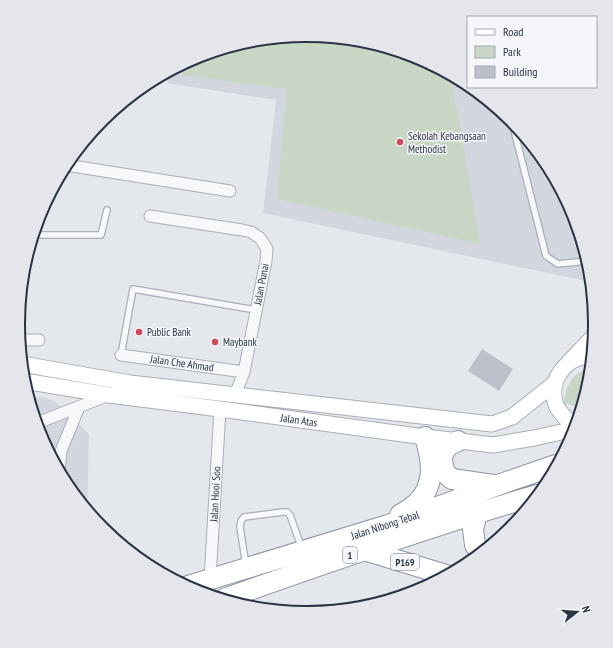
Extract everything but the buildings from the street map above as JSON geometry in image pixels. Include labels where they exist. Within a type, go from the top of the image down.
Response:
[{"type":"highway","points":[[388,525],[417,502],[426,491],[432,466],[425,437]]},
{"type":"highway","points":[[458,441],[450,446],[442,458],[443,468],[446,474],[452,479],[495,486]]},
{"type":"highway","name":"Jalan Nibong Tebal","points":[[197,583],[388,525],[548,468]]},
{"type":"highway","name":"Jalan Nibong Tebal","points":[[233,596],[364,550],[528,498]]},
{"type":"highway","points":[[476,548],[474,546],[473,529],[477,513]]},
{"type":"highway","name":"P169","points":[[364,550],[438,573]]},
{"type":"main road","points":[[570,422],[563,416],[557,406],[554,395],[555,383],[560,372],[587,343]]},
{"type":"main road","points":[[567,364],[576,358],[586,356]]},
{"type":"main road","name":"Jalan Atas","points":[[28,365],[130,383],[492,424],[512,417],[555,383]]},
{"type":"main road","name":"Jalan Atas","points":[[31,382],[109,395],[493,445],[567,431]]},
{"type":"street","points":[[73,166],[230,191]]},
{"type":"street","name":"Jalan Punai","points":[[150,216],[251,232],[260,238],[266,249],[266,261],[244,372],[235,395]]},
{"type":"street","points":[[26,341],[39,340]]},
{"type":"street","name":"Jalan Che Ahmad","points":[[120,355],[244,372]]},
{"type":"street","points":[[42,421],[109,395]]},
{"type":"street","points":[[60,460],[61,451],[79,407]]},
{"type":"street","name":"Jalan Hooi Soo","points":[[210,579],[220,409]]},
{"type":"lane","points":[[515,135],[546,256],[558,264],[581,262]]},
{"type":"lane","points":[[40,235],[101,235],[107,210]]},
{"type":"lane","points":[[120,355],[133,289],[256,310]]},
{"type":"lane","points":[[246,568],[240,527],[241,521],[244,518],[287,512],[290,515],[303,551]]},
{"type":"shaded area","name":"Sekolah Kebangsaan Methodist","points":[[306,42],[343,45],[379,52],[397,57],[431,72],[463,90],[492,112],[506,125],[530,153],[550,183],[567,216],[583,269],[585,281],[263,213],[276,100],[167,83],[168,79],[216,57],[270,45]]},
{"type":"shaded area","points":[[35,396],[54,400],[89,434],[87,500],[72,480],[54,449],[46,432]]},
{"type":"green space","points":[[306,42],[343,45],[379,52],[414,64],[447,80],[452,83],[480,244],[277,199],[287,89],[181,75],[182,72],[199,64],[234,52],[270,45]]},
{"type":"green space","points":[[584,370],[575,406],[564,403],[566,391],[571,380]]},
{"type":"place","name":"Sekolah Kebangsaan Methodist","points":[[400,142]]},
{"type":"place","name":"Public Bank","points":[[139,332]]},
{"type":"place","name":"Maybank","points":[[215,342]]}]
